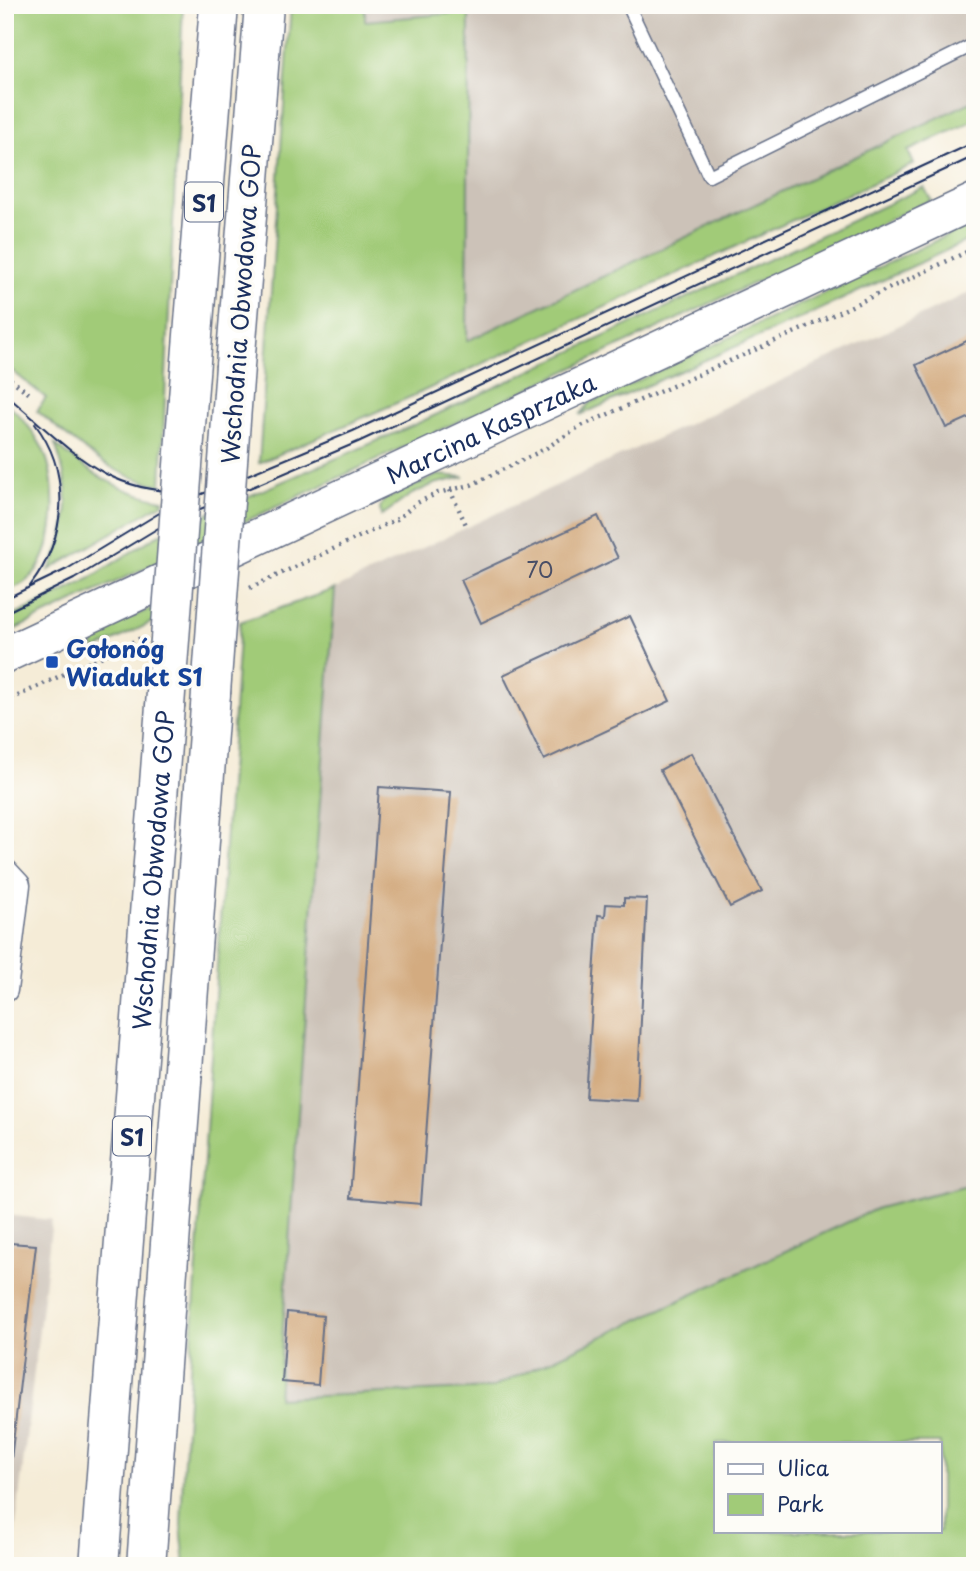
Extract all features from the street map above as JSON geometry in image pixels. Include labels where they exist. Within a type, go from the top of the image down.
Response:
[{"type":"highway","name":"Wschodnia Obwodowa GOP","points":[[99,1566],[219,5]]},
{"type":"highway","name":"Wschodnia Obwodowa GOP","points":[[146,1566],[264,5]]},
{"type":"highway","points":[[155,1454],[170,1566]]},
{"type":"street","name":"Marcina Kasprzaka","points":[[5,655],[975,201]]},
{"type":"street","points":[[5,871],[19,885],[5,990]]},
{"type":"lane","points":[[639,5],[630,9],[709,176],[975,44]]},
{"type":"path","points":[[244,591],[397,519],[417,503],[471,485],[544,450],[579,427],[807,327],[975,248]]},
{"type":"path","points":[[5,375],[31,395]]},
{"type":"path","points":[[450,490],[467,527]]},
{"type":"path","points":[[5,702],[147,636]]},
{"type":"shaded area","points":[[365,5],[975,5],[975,100],[467,342],[469,12],[364,21]]},
{"type":"shaded area","points":[[975,290],[975,1183],[878,1208],[492,1388],[277,1398],[335,589]]},
{"type":"shaded area","points":[[5,1215],[52,1220],[11,1566],[5,1566]]},
{"type":"green space","points":[[5,5],[183,5],[161,485],[126,475],[94,457],[37,411],[46,398],[5,365]]},
{"type":"green space","points":[[291,5],[365,5],[365,21],[469,12],[467,341],[975,100],[975,120],[908,151],[914,164],[415,395],[259,463]]},
{"type":"green space","points":[[924,187],[931,200],[5,634],[5,620],[84,582],[156,536],[414,425]]},
{"type":"green space","points":[[975,222],[975,237],[817,311],[580,415],[590,403]]},
{"type":"green space","points":[[5,402],[26,424],[43,449],[52,481],[53,519],[50,538],[36,571],[25,582],[5,592]]},
{"type":"green space","points":[[55,444],[105,480],[132,492],[163,500],[163,503],[49,570],[62,539],[67,508],[64,476]]},
{"type":"green space","points":[[438,475],[465,477],[434,484],[412,494],[381,516],[380,507],[384,500]]},
{"type":"green space","points":[[335,589],[278,1398],[492,1388],[878,1208],[975,1183],[975,1566],[185,1566],[181,1525],[240,622]]},
{"type":"green space","points":[[160,604],[165,616],[95,650],[89,637]]},
{"type":"building","points":[[975,337],[975,415],[946,428],[916,365]]},
{"type":"building","points":[[598,516],[618,558],[481,623],[461,580]]},
{"type":"building","points":[[630,616],[670,701],[544,760],[503,675]]},
{"type":"building","points":[[691,753],[762,891],[730,907],[660,770]]},
{"type":"building","points":[[379,787],[451,792],[421,1204],[350,1198]]},
{"type":"building","points":[[624,898],[647,899],[637,1101],[586,1098],[598,915],[605,916],[606,904],[624,905]]},
{"type":"building","points":[[10,1243],[36,1245],[7,1494],[5,1285]]},
{"type":"building","points":[[287,1312],[323,1316],[318,1385],[282,1382]]},
{"type":"tram line","points":[[5,599],[67,569],[166,509],[353,431],[975,142]]},
{"type":"tram line","points":[[5,613],[74,579],[165,524],[358,442],[975,156]]},
{"type":"tram line","points":[[5,394],[70,450],[114,478],[139,487],[167,491],[198,490]]},
{"type":"tram line","points":[[30,586],[52,547],[58,527],[60,505],[55,463],[35,424]]},
{"type":"place","name":"Gołonóg Wiadukt S1","points":[[52,662]]}]
